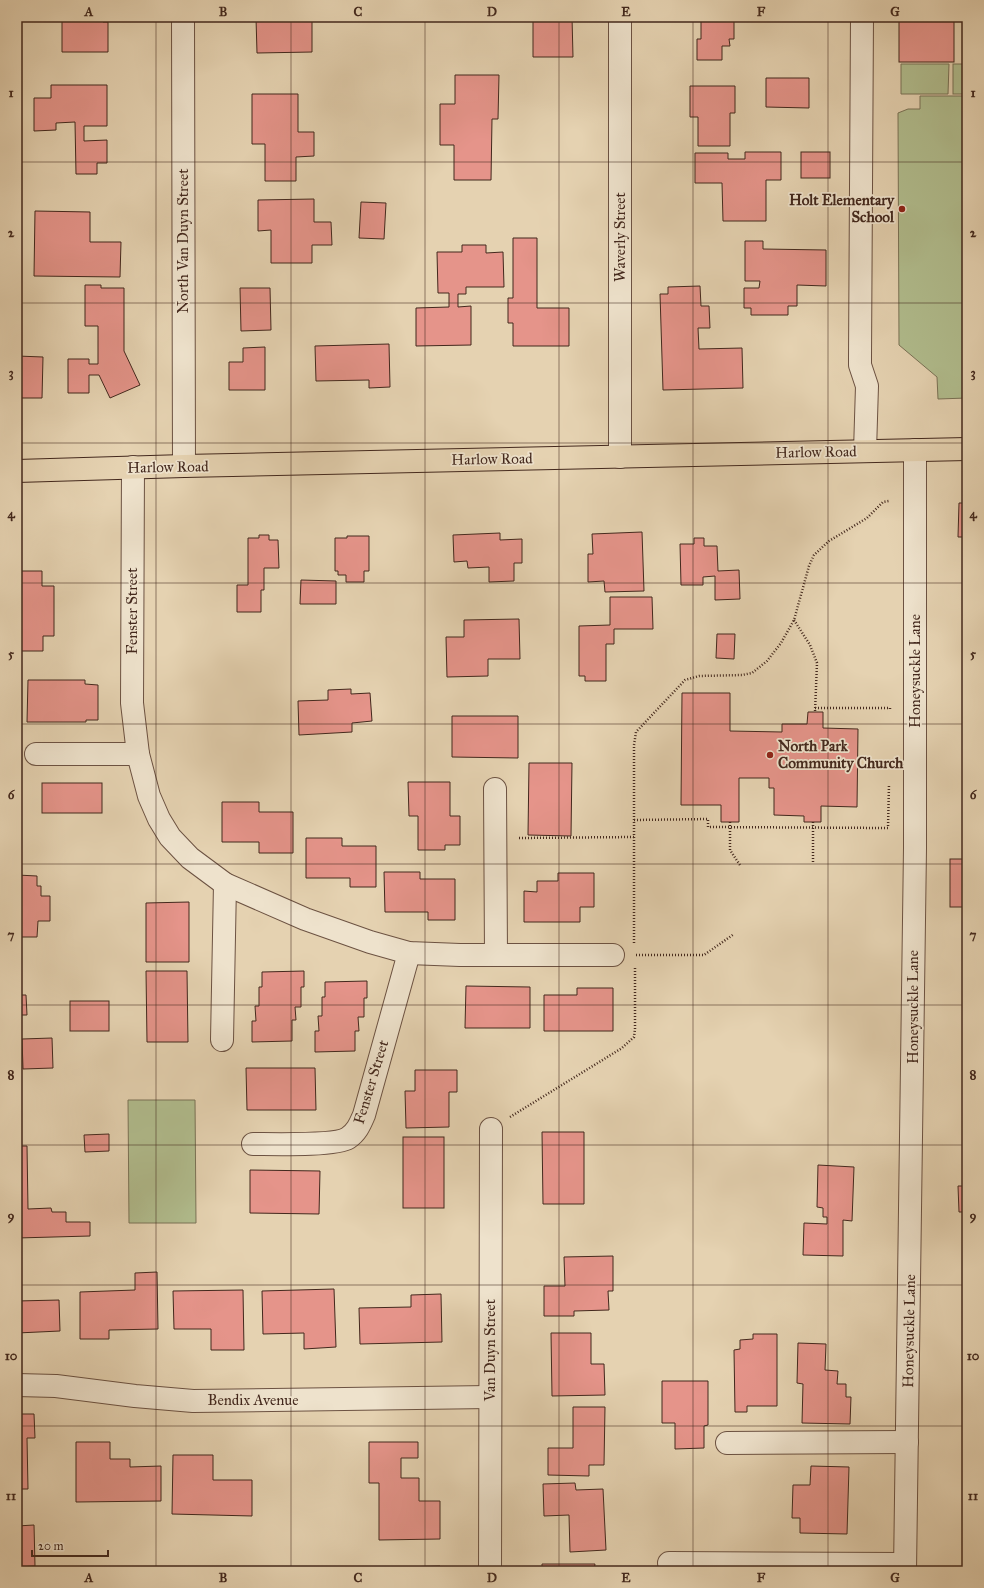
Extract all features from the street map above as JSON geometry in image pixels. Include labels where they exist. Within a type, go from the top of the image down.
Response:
[{"type":"main road","name":"Harlow Road","points":[[17,472],[133,467],[967,449]]},
{"type":"street","name":"North Van Duyn Street","points":[[183,17],[184,466]]},
{"type":"street","name":"Waverly Street","points":[[620,17],[620,457]]},
{"type":"street","points":[[862,17],[860,365],[867,386],[865,452]]},
{"type":"street","name":"Honeysuckle Lane","points":[[669,1563],[905,1568],[915,848],[915,450]]},
{"type":"street","name":"Fenster Street","points":[[133,467],[132,703],[138,754],[149,796],[159,819],[170,837],[190,858],[225,884],[259,900],[324,926],[370,942],[409,953],[624,955]]},
{"type":"street","points":[[36,754],[138,754]]},
{"type":"street","points":[[495,789],[496,955]]},
{"type":"street","points":[[222,1040],[225,884]]},
{"type":"street","name":"Fenster Street","points":[[253,1144],[332,1142],[347,1139],[354,1133],[364,1115],[409,953]]},
{"type":"street","name":"Van Duyn Street","points":[[490,1571],[489,1397],[491,1129]]},
{"type":"street","name":"Bendix Avenue","points":[[17,1385],[62,1386],[135,1396],[193,1401],[489,1397]]},
{"type":"street","points":[[727,1443],[907,1442]]},
{"type":"path","points":[[491,1129],[596,1065],[629,1043],[634,1036],[635,1029],[624,955],[634,837],[634,745],[636,732],[685,680],[699,676],[742,675],[752,673],[759,668],[775,652],[794,620],[809,566],[814,555],[829,541],[867,518],[883,502],[889,502],[889,495]]},
{"type":"path","points":[[794,620],[810,645],[817,663],[815,712]]},
{"type":"path","points":[[815,708],[890,708],[890,716]]},
{"type":"path","points":[[634,820],[708,819],[708,827],[888,828],[889,780]]},
{"type":"path","points":[[730,822],[730,850],[740,864]]},
{"type":"path","points":[[813,822],[813,864]]},
{"type":"path","points":[[495,838],[634,837]]},
{"type":"path","points":[[624,955],[704,955],[734,934]]},
{"type":"green space","points":[[901,64],[949,64],[948,94],[901,94]]},
{"type":"green space","points":[[953,64],[967,64],[967,94],[953,94]]},
{"type":"green space","points":[[920,96],[967,96],[967,398],[938,399],[937,377],[899,345],[898,113],[908,109],[920,109]]},
{"type":"green space","points":[[128,1100],[195,1100],[196,1223],[129,1223]]},
{"type":"building","points":[[62,17],[103,17],[103,22],[108,22],[108,52],[62,52]]},
{"type":"building","points":[[312,17],[312,52],[257,53],[256,18]]},
{"type":"building","points":[[533,17],[572,17],[573,57],[533,57]]},
{"type":"building","points":[[701,17],[734,17],[734,39],[729,39],[730,46],[722,46],[722,60],[697,60],[697,39],[701,39]]},
{"type":"building","points":[[899,17],[954,17],[954,62],[899,62]]},
{"type":"building","points":[[455,75],[499,75],[498,119],[492,119],[491,180],[454,180],[454,145],[440,145],[440,104],[455,104]]},
{"type":"building","points":[[766,78],[809,78],[809,108],[766,107]]},
{"type":"building","points":[[51,85],[107,85],[107,126],[84,126],[84,141],[107,140],[107,163],[97,163],[97,174],[76,174],[75,122],[56,123],[56,130],[34,131],[34,98],[51,98]]},
{"type":"building","points":[[690,86],[735,86],[735,113],[730,113],[730,146],[698,146],[698,117],[690,117]]},
{"type":"building","points":[[252,94],[298,94],[298,132],[314,132],[314,156],[296,157],[296,181],[265,181],[265,144],[252,144]]},
{"type":"building","points":[[745,152],[781,152],[781,180],[766,180],[766,221],[723,221],[722,183],[695,183],[695,153],[728,153],[728,159],[745,159]]},
{"type":"building","points":[[801,152],[830,152],[830,178],[801,178]]},
{"type":"building","points":[[314,199],[314,222],[331,222],[332,245],[312,245],[312,263],[271,263],[271,230],[258,231],[258,200]]},
{"type":"building","points":[[361,202],[386,203],[384,239],[359,238]]},
{"type":"building","points":[[35,211],[90,212],[90,242],[121,242],[120,277],[34,276]]},
{"type":"building","points":[[513,238],[537,238],[537,308],[569,308],[569,346],[513,346],[513,323],[508,323],[508,298],[513,298]]},
{"type":"building","points":[[745,241],[763,241],[763,249],[826,250],[826,286],[797,285],[797,306],[788,306],[788,315],[751,315],[751,308],[744,308],[744,288],[759,288],[760,281],[745,281]]},
{"type":"building","points":[[462,245],[486,245],[486,253],[503,252],[504,287],[466,287],[466,294],[458,294],[458,307],[471,306],[471,345],[416,346],[416,308],[449,307],[449,293],[438,293],[437,252],[462,252]]},
{"type":"building","points":[[85,285],[101,285],[101,288],[124,288],[124,351],[140,385],[110,398],[99,375],[89,375],[89,393],[68,393],[68,359],[89,359],[89,364],[98,364],[98,326],[85,326]]},
{"type":"building","points":[[700,286],[701,306],[709,306],[710,328],[698,328],[699,349],[742,348],[743,388],[663,390],[660,294],[668,294],[668,287]]},
{"type":"building","points":[[240,288],[270,288],[271,330],[241,331]]},
{"type":"building","points":[[389,344],[390,387],[369,388],[369,380],[316,381],[315,346]]},
{"type":"building","points":[[265,347],[265,390],[229,390],[229,362],[243,362],[243,348]]},
{"type":"building","points":[[17,356],[43,357],[42,398],[17,398]]},
{"type":"building","points":[[959,503],[967,503],[967,565],[964,565],[965,537],[958,537]]},
{"type":"building","points":[[642,532],[644,591],[605,592],[604,581],[588,582],[588,554],[593,554],[592,534]]},
{"type":"building","points":[[500,533],[500,540],[522,539],[522,563],[514,563],[514,581],[489,582],[489,567],[468,568],[467,561],[454,562],[453,535]]},
{"type":"building","points":[[259,535],[269,535],[269,540],[278,540],[279,568],[264,568],[264,590],[261,590],[261,612],[237,612],[237,585],[248,585],[248,538],[259,538]]},
{"type":"building","points":[[347,536],[369,536],[369,571],[364,571],[364,582],[346,582],[346,575],[338,575],[338,571],[335,571],[335,538],[347,538]]},
{"type":"building","points":[[694,538],[704,538],[704,546],[717,546],[718,571],[739,570],[740,599],[715,600],[715,576],[703,577],[703,585],[681,585],[680,544],[694,544]]},
{"type":"building","points":[[17,571],[42,571],[42,586],[54,586],[54,636],[43,636],[43,651],[17,651]]},
{"type":"building","points":[[301,580],[336,581],[336,604],[300,604]]},
{"type":"building","points":[[610,597],[652,597],[653,629],[614,629],[614,644],[606,644],[606,681],[585,681],[585,676],[579,676],[579,626],[610,625]]},
{"type":"building","points":[[519,619],[520,659],[488,659],[488,676],[447,677],[446,637],[464,637],[464,620]]},
{"type":"building","points":[[717,634],[735,634],[734,659],[716,658]]},
{"type":"building","points":[[28,680],[85,680],[85,684],[98,685],[98,720],[86,720],[86,722],[27,722]]},
{"type":"building","points":[[351,689],[351,694],[370,693],[372,721],[352,723],[352,732],[299,735],[298,701],[328,700],[328,690]]},
{"type":"building","name":"North Park Community Church","points":[[682,693],[730,693],[730,731],[782,732],[782,724],[807,724],[808,712],[823,712],[823,728],[858,729],[857,807],[821,806],[821,822],[804,822],[804,816],[774,815],[774,788],[769,788],[769,778],[739,778],[739,822],[721,822],[721,805],[681,805]]},
{"type":"building","points":[[452,716],[518,716],[518,758],[452,757]]},
{"type":"building","points":[[17,717],[18,788],[17,788]]},
{"type":"building","points":[[529,763],[572,763],[571,836],[528,835]]},
{"type":"building","points":[[408,782],[450,782],[450,816],[460,816],[460,845],[445,845],[445,850],[418,850],[418,816],[409,816]]},
{"type":"building","points":[[42,783],[102,783],[102,813],[42,813]]},
{"type":"building","points":[[222,802],[259,802],[259,812],[293,812],[293,853],[259,853],[259,842],[222,842]]},
{"type":"building","points":[[306,838],[342,838],[342,846],[376,846],[376,887],[350,887],[350,878],[306,878]]},
{"type":"building","points":[[950,859],[967,859],[967,907],[950,907]]},
{"type":"building","points":[[384,872],[420,872],[420,879],[455,879],[455,920],[428,920],[428,912],[385,912]]},
{"type":"building","points":[[558,873],[594,873],[594,907],[580,907],[580,922],[524,922],[524,891],[537,892],[537,881],[558,881]]},
{"type":"building","points":[[17,875],[37,876],[37,886],[41,886],[41,896],[50,896],[50,921],[38,921],[37,937],[17,937]]},
{"type":"building","points":[[189,902],[189,962],[146,962],[146,903]]},
{"type":"building","points":[[146,971],[187,971],[188,1042],[147,1042]]},
{"type":"building","points":[[304,971],[304,987],[301,987],[301,1007],[295,1007],[296,1020],[292,1020],[292,1041],[252,1042],[252,1021],[256,1021],[255,1006],[259,1006],[259,987],[262,987],[262,972]]},
{"type":"building","points":[[367,981],[367,998],[364,998],[364,1017],[358,1017],[359,1031],[355,1031],[355,1051],[315,1052],[315,1031],[319,1031],[318,1016],[322,1016],[322,997],[325,997],[325,982]]},
{"type":"building","points":[[967,982],[967,1086],[966,1086]]},
{"type":"building","points":[[466,986],[530,987],[530,1028],[465,1028]]},
{"type":"building","points":[[577,988],[613,988],[613,1031],[544,1031],[544,995],[577,995]]},
{"type":"building","points":[[17,995],[26,995],[27,1015],[17,1015]]},
{"type":"building","points":[[70,1001],[109,1001],[109,1031],[70,1031]]},
{"type":"building","points":[[52,1038],[53,1068],[23,1069],[22,1039]]},
{"type":"building","points":[[246,1068],[315,1068],[316,1110],[247,1110]]},
{"type":"building","points":[[415,1070],[457,1070],[457,1092],[449,1092],[449,1127],[406,1128],[405,1091],[415,1091]]},
{"type":"building","points":[[542,1132],[584,1132],[584,1204],[543,1204]]},
{"type":"building","points":[[109,1134],[109,1151],[85,1152],[84,1135]]},
{"type":"building","points":[[403,1137],[444,1137],[444,1208],[403,1208]]},
{"type":"building","points":[[17,1146],[27,1146],[28,1209],[51,1208],[52,1212],[66,1212],[66,1222],[90,1222],[90,1236],[17,1238]]},
{"type":"building","points":[[964,1164],[967,1164],[967,1221],[963,1221],[963,1212],[959,1212],[958,1186],[964,1186]]},
{"type":"building","points":[[818,1165],[854,1167],[852,1221],[843,1220],[843,1256],[803,1255],[804,1223],[827,1224],[827,1217],[823,1217],[823,1208],[817,1207]]},
{"type":"building","points":[[250,1170],[320,1171],[319,1214],[250,1213]]},
{"type":"building","points":[[613,1256],[613,1291],[608,1291],[609,1310],[574,1311],[574,1316],[544,1316],[544,1286],[565,1286],[564,1257]]},
{"type":"building","points":[[157,1272],[158,1329],[109,1330],[109,1339],[80,1339],[80,1292],[135,1290],[135,1273]]},
{"type":"building","points":[[334,1289],[336,1347],[304,1349],[304,1333],[263,1334],[262,1291]]},
{"type":"building","points":[[243,1290],[244,1350],[211,1350],[211,1329],[174,1329],[173,1291]]},
{"type":"building","points":[[965,1290],[967,1290],[967,1362]]},
{"type":"building","points":[[441,1294],[442,1342],[360,1344],[359,1308],[411,1307],[411,1295]]},
{"type":"building","points":[[59,1300],[60,1331],[17,1333],[17,1301]]},
{"type":"building","points":[[551,1333],[591,1333],[591,1364],[604,1364],[605,1395],[552,1396]]},
{"type":"building","points":[[753,1334],[777,1334],[777,1406],[747,1406],[747,1412],[735,1412],[734,1350],[740,1349],[740,1340],[753,1339]]},
{"type":"building","points":[[798,1343],[826,1344],[825,1370],[838,1371],[837,1384],[846,1384],[846,1397],[851,1397],[850,1424],[802,1423],[803,1384],[797,1383]]},
{"type":"building","points":[[662,1381],[708,1381],[708,1425],[704,1426],[704,1448],[675,1449],[675,1423],[662,1423]]},
{"type":"building","points":[[573,1407],[605,1407],[604,1465],[589,1465],[589,1476],[548,1475],[548,1448],[573,1448]]},
{"type":"building","points":[[17,1414],[34,1414],[35,1438],[27,1438],[28,1489],[17,1489]]},
{"type":"building","points":[[76,1442],[110,1442],[110,1459],[130,1459],[130,1467],[161,1466],[161,1501],[76,1502]]},
{"type":"building","points":[[369,1442],[418,1442],[418,1458],[401,1458],[401,1478],[419,1478],[419,1501],[440,1501],[440,1539],[379,1540],[379,1483],[369,1483]]},
{"type":"building","points":[[173,1455],[213,1455],[213,1480],[252,1480],[252,1516],[172,1514]]},
{"type":"building","points":[[811,1466],[849,1467],[847,1534],[800,1533],[800,1518],[792,1518],[793,1485],[810,1485]]},
{"type":"building","points":[[575,1483],[576,1490],[603,1489],[606,1550],[570,1552],[569,1515],[544,1516],[543,1484]]},
{"type":"building","points":[[34,1525],[35,1566],[17,1567],[17,1526]]},
{"type":"building","points":[[542,1564],[595,1564],[594,1571],[542,1571]]},
{"type":"building","points":[[440,1566],[440,1571],[402,1571],[401,1567]]},
{"type":"place","name":"Holt Elementary School","points":[[902,209]]},
{"type":"place","name":"North Park Community Church","points":[[770,755]]}]
